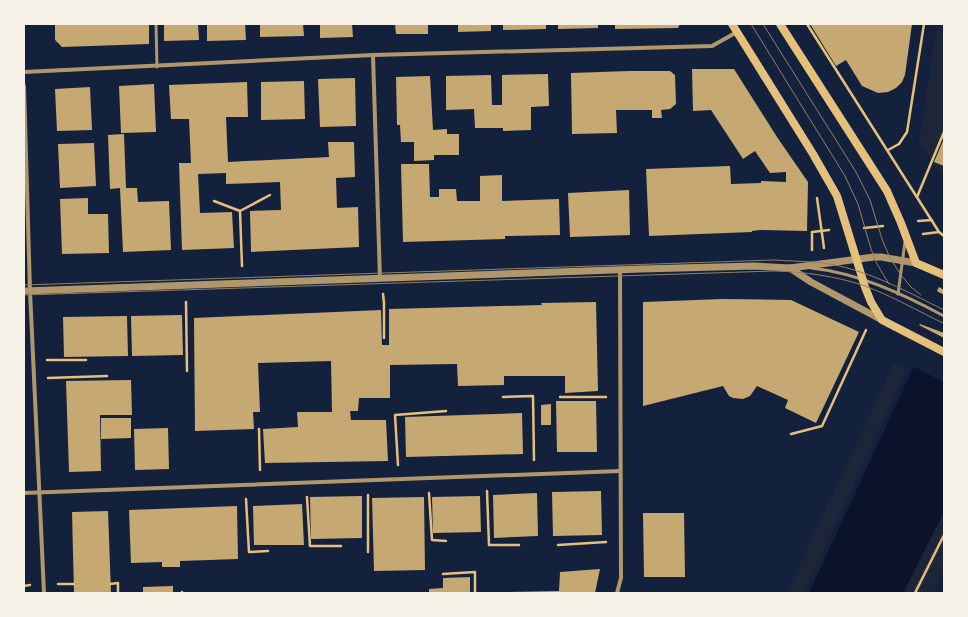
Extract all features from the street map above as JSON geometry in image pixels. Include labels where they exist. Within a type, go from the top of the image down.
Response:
[{"type":"main road","points":[[732,24],[813,154],[837,196],[863,280],[871,302],[882,320],[944,352]]},
{"type":"main road","points":[[780,24],[887,192],[916,262],[944,275]]},
{"type":"street","points":[[24,72],[157,67],[373,55],[712,46],[737,32]]},
{"type":"street","points":[[373,55],[380,279]]},
{"type":"street","points":[[24,86],[27,291],[33,361],[44,593]]},
{"type":"street","points":[[27,291],[620,270],[755,266],[790,268],[881,257],[916,262]]},
{"type":"street","points":[[790,268],[811,282],[882,320]]},
{"type":"street","points":[[617,593],[621,578],[620,270]]},
{"type":"street","points":[[24,493],[620,471]]},
{"type":"lane","points":[[156,24],[157,67]]},
{"type":"lane","points":[[898,294],[906,236]]},
{"type":"lane","points":[[790,268],[824,269],[863,280],[921,304],[944,316]]},
{"type":"path","points":[[807,24],[939,232],[944,236]]},
{"type":"path","points":[[888,150],[899,144],[907,132],[924,24]]},
{"type":"path","points":[[917,197],[944,132]]},
{"type":"path","points":[[240,211],[270,194]]},
{"type":"path","points":[[214,201],[240,211]]},
{"type":"path","points":[[240,211],[242,283]]},
{"type":"path","points":[[822,231],[824,254]]},
{"type":"path","points":[[934,232],[939,232]]},
{"type":"path","points":[[380,279],[384,303],[384,338]]},
{"type":"path","points":[[186,286],[187,371]]},
{"type":"path","points":[[791,434],[822,426],[866,330]]},
{"type":"path","points":[[33,361],[86,360]]},
{"type":"path","points":[[34,379],[107,376]]},
{"type":"path","points":[[503,397],[533,396],[534,474]]},
{"type":"path","points":[[560,397],[620,397]]},
{"type":"path","points":[[398,479],[395,415],[446,411]]},
{"type":"path","points":[[259,429],[261,485]]},
{"type":"path","points":[[486,476],[489,545],[519,545]]},
{"type":"path","points":[[428,478],[432,540],[446,541]]},
{"type":"path","points":[[367,481],[368,552]]},
{"type":"path","points":[[306,483],[310,546],[341,546]]},
{"type":"path","points":[[246,485],[249,552],[268,551]]},
{"type":"path","points":[[914,593],[944,535]]},
{"type":"path","points":[[558,545],[621,540]]},
{"type":"path","points":[[443,574],[475,572],[475,593]]},
{"type":"path","points":[[110,584],[118,583],[118,593]]},
{"type":"shaded area","points":[[937,24],[944,24],[944,176],[919,143]]},
{"type":"shaded area","points":[[944,306],[944,512],[903,593],[809,593],[910,374]]},
{"type":"shaded area","points":[[893,364],[907,368],[804,593],[787,593],[867,421]]},
{"type":"shaded area","points":[[944,512],[944,572],[933,593],[903,593]]},
{"type":"pier","points":[[944,304],[944,382],[912,366],[942,305]]},
{"type":"building","points":[[55,24],[149,24],[149,44],[62,47],[55,40]]},
{"type":"building","points":[[164,24],[198,24],[199,40],[164,41]]},
{"type":"building","points":[[207,24],[245,24],[246,40],[207,41]]},
{"type":"building","points":[[260,24],[303,24],[304,36],[260,37]]},
{"type":"building","points":[[320,24],[352,24],[353,37],[320,38]]},
{"type":"building","points":[[395,24],[428,24],[428,34],[396,34]]},
{"type":"building","points":[[458,24],[491,24],[491,31],[458,32]]},
{"type":"building","points":[[503,24],[546,24],[546,29],[503,30]]},
{"type":"building","points":[[558,24],[598,24],[598,28],[558,29]]},
{"type":"building","points":[[615,24],[680,24],[678,28],[615,29]]},
{"type":"building","points":[[810,24],[912,24],[905,75],[902,82],[896,88],[888,92],[878,93],[862,86],[846,60],[836,66]]},
{"type":"building","points":[[692,69],[734,69],[777,137],[808,182],[807,231],[760,230],[752,232],[649,236],[646,169],[730,166],[731,184],[761,183],[761,181],[786,182],[786,172],[770,173],[755,151],[743,159],[711,110],[693,111]]},
{"type":"building","points":[[670,71],[675,75],[676,104],[670,109],[661,110],[662,118],[652,118],[652,110],[616,110],[617,133],[572,134],[571,73]]},
{"type":"building","points":[[548,74],[549,106],[531,107],[531,130],[503,131],[503,128],[475,128],[474,109],[446,110],[446,76],[491,75],[492,105],[502,105],[502,75]]},
{"type":"building","points":[[430,76],[433,130],[447,129],[447,134],[459,134],[459,155],[434,155],[434,160],[414,161],[414,142],[401,142],[400,125],[397,125],[396,77]]},
{"type":"building","points":[[355,78],[356,126],[320,127],[318,79]]},
{"type":"building","points":[[304,81],[305,119],[261,120],[261,82]]},
{"type":"building","points":[[247,82],[248,117],[226,117],[228,162],[329,157],[328,142],[354,142],[355,177],[336,178],[337,208],[358,207],[359,247],[251,252],[250,211],[281,210],[280,182],[226,184],[226,173],[198,174],[200,213],[232,212],[234,248],[182,250],[179,163],[191,163],[189,119],[171,119],[169,85]]},
{"type":"building","points":[[154,84],[156,132],[121,133],[119,86]]},
{"type":"building","points":[[90,87],[92,130],[57,131],[55,89]]},
{"type":"building","points":[[124,134],[126,188],[137,188],[138,202],[169,201],[171,250],[123,252],[120,188],[110,189],[108,135]]},
{"type":"building","points":[[944,139],[944,166],[934,162]]},
{"type":"building","points":[[94,143],[96,186],[60,188],[58,144]]},
{"type":"building","points":[[401,164],[429,164],[430,197],[439,197],[439,189],[456,189],[457,201],[480,201],[480,176],[502,175],[502,201],[559,199],[560,235],[505,236],[505,239],[403,242]]},
{"type":"building","points":[[629,190],[630,235],[570,237],[568,193]]},
{"type":"building","points":[[88,198],[88,214],[108,214],[109,253],[62,254],[60,199]]},
{"type":"building","points":[[939,287],[944,290],[944,295],[937,291]]},
{"type":"building","points":[[723,299],[791,300],[859,332],[816,423],[785,408],[788,400],[757,386],[750,396],[743,399],[729,396],[723,386],[643,406],[643,302]]},
{"type":"building","points":[[596,302],[598,391],[565,393],[565,376],[504,376],[504,385],[458,386],[457,364],[390,365],[390,398],[359,398],[358,411],[350,411],[351,420],[386,420],[388,461],[265,463],[263,429],[298,427],[297,412],[332,412],[331,361],[258,363],[260,412],[253,412],[254,429],[195,431],[194,318],[381,310],[382,345],[389,345],[389,309]]},
{"type":"building","points":[[182,315],[183,355],[132,356],[131,316]]},
{"type":"building","points":[[127,316],[128,356],[64,357],[63,317]]},
{"type":"building","points":[[920,324],[944,333],[944,338],[919,325]]},
{"type":"building","points":[[131,380],[132,415],[100,415],[101,471],[69,472],[66,381]]},
{"type":"building","points":[[556,401],[596,401],[597,452],[557,452]]},
{"type":"building","points":[[551,404],[551,425],[541,425],[541,405]]},
{"type":"building","points":[[522,413],[523,454],[406,457],[405,417]]},
{"type":"building","points":[[101,418],[131,418],[131,438],[101,439]]},
{"type":"building","points":[[168,428],[169,469],[135,470],[134,429]]},
{"type":"building","points":[[601,491],[602,535],[553,536],[552,492]]},
{"type":"building","points":[[537,493],[538,536],[494,538],[493,495]]},
{"type":"building","points":[[362,496],[362,538],[311,539],[310,497]]},
{"type":"building","points":[[480,496],[481,532],[433,533],[432,497]]},
{"type":"building","points":[[424,497],[425,570],[374,571],[372,498]]},
{"type":"building","points":[[302,504],[304,545],[254,545],[253,506]]},
{"type":"building","points":[[237,506],[238,559],[180,561],[180,567],[162,567],[162,562],[131,563],[129,510]]},
{"type":"building","points":[[108,511],[111,593],[74,593],[72,512]]},
{"type":"building","points":[[643,513],[684,513],[685,577],[644,577]]},
{"type":"building","points":[[600,569],[595,593],[508,593],[559,591],[560,572]]},
{"type":"building","points":[[470,577],[470,593],[429,593],[429,589],[443,588],[443,578]]},
{"type":"building","points":[[173,586],[173,593],[143,593],[143,587]]},
{"type":"tram line","points":[[751,24],[845,176],[858,204],[877,264],[889,284]]},
{"type":"tram line","points":[[763,24],[856,172],[870,200],[882,239],[890,258],[911,287],[921,295]]},
{"type":"tram line","points":[[24,285],[774,260],[828,264],[846,268],[880,279],[944,310]]},
{"type":"tram line","points":[[24,295],[774,271],[820,275],[865,286],[885,294],[943,323]]}]
